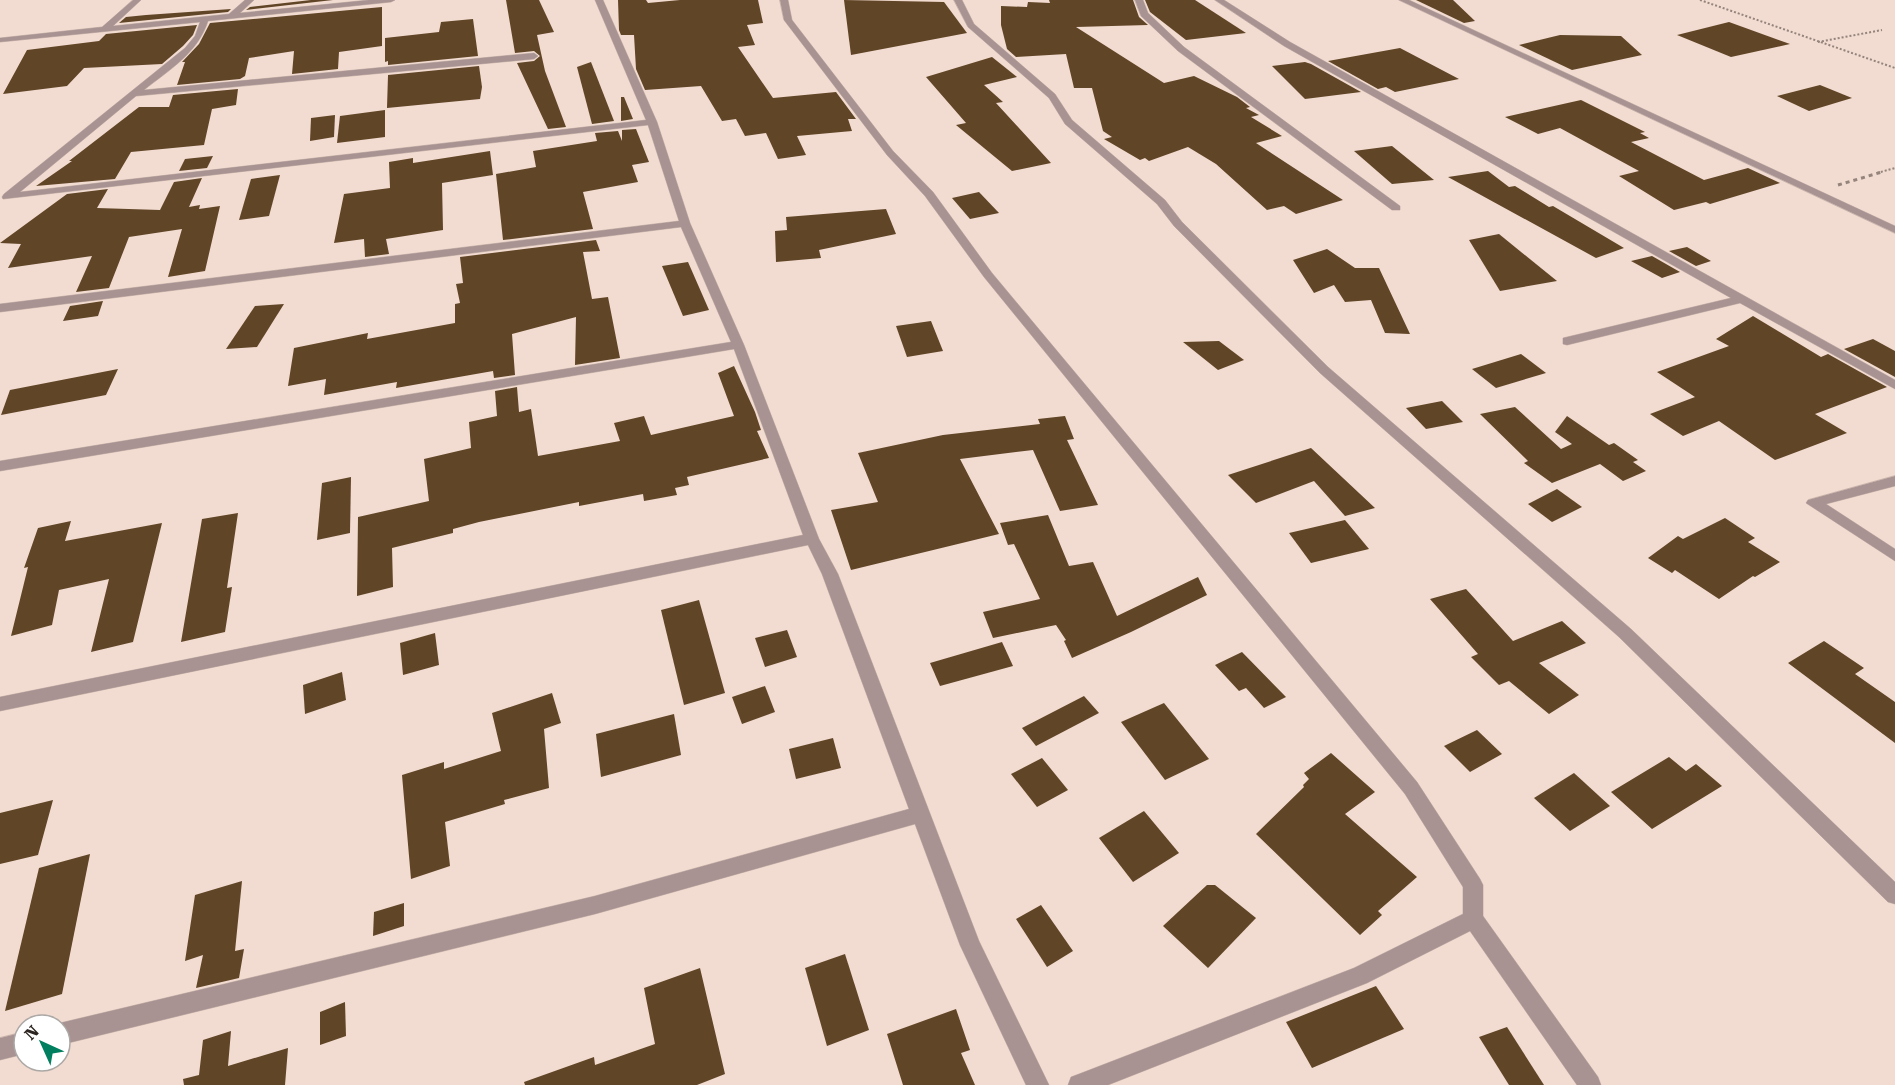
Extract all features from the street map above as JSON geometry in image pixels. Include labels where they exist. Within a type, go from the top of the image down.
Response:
[{"type":"street","points":[[105,29],[137,0]]},
{"type":"street","points":[[232,16],[250,0]]},
{"type":"street","points":[[0,40],[391,0]]},
{"type":"street","points":[[598,0],[652,122],[685,223],[738,345],[812,539],[830,574],[970,945],[1038,1085]]},
{"type":"street","points":[[784,0],[788,20],[890,153],[929,194],[988,275],[1411,788],[1473,885],[1473,919],[1590,1085]]},
{"type":"street","points":[[958,0],[971,24],[1052,96],[1068,122],[1161,202],[1178,224],[1324,370],[1625,633],[1895,895]]},
{"type":"street","points":[[1139,0],[1144,14],[1181,49],[1396,208]]},
{"type":"street","points":[[1219,0],[1287,44],[1895,385]]},
{"type":"street","points":[[1402,0],[1895,230]]},
{"type":"street","points":[[4,199],[188,50],[199,38],[205,19]]},
{"type":"street","points":[[133,94],[534,56]]},
{"type":"street","points":[[4,199],[652,122]]},
{"type":"street","points":[[0,308],[685,223]]},
{"type":"street","points":[[1567,341],[1742,299]]},
{"type":"street","points":[[0,466],[738,345]]},
{"type":"street","points":[[1895,482],[1813,502],[1895,556]]},
{"type":"street","points":[[0,704],[812,539]]},
{"type":"street","points":[[72,1032],[595,905],[920,814]]},
{"type":"street","points":[[1079,1085],[1360,976],[1473,919]]},
{"type":"path","points":[[1700,0],[1895,68]]},
{"type":"path","points":[[1817,42],[1882,30]]},
{"type":"path","points":[[1814,192],[1895,168]]},
{"type":"building","points":[[311,0],[333,0],[246,10],[250,7]]},
{"type":"building","points":[[506,0],[539,0],[554,32],[537,35],[545,71],[566,127],[548,129],[517,63],[534,61],[540,56],[534,51],[515,53]]},
{"type":"building","points":[[618,0],[646,0],[648,3],[680,0],[758,0],[763,23],[747,25],[755,45],[738,47],[773,98],[836,92],[856,119],[848,119],[852,131],[797,136],[806,155],[778,159],[766,133],[745,136],[736,119],[722,121],[701,86],[645,90],[636,69],[634,35],[621,35],[619,30]]},
{"type":"building","points":[[844,0],[944,2],[967,33],[851,55]]},
{"type":"building","points":[[1049,0],[1133,0],[1139,17],[1148,25],[1076,27],[1164,83],[1194,76],[1237,97],[1250,107],[1246,108],[1259,115],[1251,117],[1282,136],[1256,143],[1343,200],[1296,214],[1284,206],[1267,210],[1216,164],[1188,147],[1149,161],[1145,158],[1140,160],[1104,139],[1112,137],[1103,131],[1092,88],[1074,88],[1066,54],[1016,57],[1007,49],[1001,25],[1001,6],[1027,7],[1028,2],[1050,3]]},
{"type":"building","points":[[1145,0],[1195,0],[1246,33],[1186,40],[1150,12]]},
{"type":"building","points":[[1416,0],[1453,0],[1475,21],[1464,23]]},
{"type":"building","points":[[382,7],[382,46],[339,52],[338,69],[292,74],[294,51],[249,58],[245,76],[240,79],[177,85],[185,62],[182,62],[199,44],[210,23]]},
{"type":"building","points":[[231,9],[228,12],[119,23],[126,17]]},
{"type":"building","points":[[473,19],[478,56],[388,65],[388,61],[385,62],[385,38],[439,32],[441,22]]},
{"type":"building","points":[[1729,22],[1790,44],[1731,57],[1677,35]]},
{"type":"building","points":[[197,25],[193,35],[162,64],[84,68],[67,86],[3,94],[27,50],[99,41],[106,34]]},
{"type":"building","points":[[1560,35],[1621,36],[1642,55],[1572,70],[1519,45]]},
{"type":"building","points":[[1400,48],[1459,79],[1395,92],[1386,87],[1378,89],[1328,61]]},
{"type":"building","points":[[992,57],[1017,77],[984,85],[1003,102],[996,103],[1051,163],[1012,171],[956,125],[966,123],[926,77]]},
{"type":"building","points":[[591,62],[614,121],[592,124],[577,67]]},
{"type":"building","points":[[1305,62],[1361,92],[1305,99],[1272,66]]},
{"type":"building","points":[[479,66],[482,87],[480,99],[387,108],[388,75]]},
{"type":"building","points":[[1820,85],[1852,98],[1809,111],[1777,96]]},
{"type":"building","points":[[238,89],[236,105],[212,109],[204,145],[131,152],[115,179],[36,186],[72,161],[69,161],[139,107],[169,107],[173,95]]},
{"type":"building","points":[[621,97],[624,97],[633,119],[621,121]]},
{"type":"building","points":[[1581,100],[1645,132],[1640,133],[1649,138],[1631,142],[1704,180],[1748,168],[1780,183],[1710,204],[1706,202],[1674,210],[1619,176],[1639,171],[1560,128],[1538,134],[1505,117]]},
{"type":"building","points":[[385,110],[385,137],[337,143],[340,116]]},
{"type":"building","points":[[335,115],[334,137],[310,141],[311,118]]},
{"type":"building","points":[[636,129],[649,162],[632,165],[638,182],[583,192],[593,229],[503,240],[496,174],[536,167],[533,151],[597,141],[595,133],[618,131],[622,141],[622,130]]},
{"type":"building","points":[[1392,146],[1434,180],[1392,184],[1354,151]]},
{"type":"building","points":[[490,151],[493,175],[442,183],[443,230],[386,239],[389,254],[365,257],[364,239],[334,243],[344,194],[390,188],[389,162],[413,158],[413,163]]},
{"type":"building","points":[[213,156],[207,168],[179,171],[185,159]]},
{"type":"building","points":[[1488,171],[1509,187],[1515,186],[1549,207],[1553,206],[1624,248],[1596,258],[1448,177]]},
{"type":"building","points":[[280,175],[269,216],[239,220],[251,179]]},
{"type":"building","points":[[202,178],[189,207],[200,205],[199,209],[220,206],[205,271],[168,277],[182,229],[129,237],[109,288],[76,292],[92,256],[8,268],[21,244],[0,243],[67,194],[108,189],[97,208],[160,210],[174,182]]},
{"type":"building","points":[[979,192],[999,213],[970,219],[952,198]]},
{"type":"building","points":[[886,209],[896,234],[819,250],[821,258],[776,262],[775,231],[787,230],[786,217]]},
{"type":"building","points":[[1499,234],[1557,281],[1500,291],[1469,240]]},
{"type":"building","points":[[596,240],[600,251],[583,252],[592,299],[608,297],[620,358],[575,365],[576,317],[512,334],[515,375],[494,378],[493,371],[396,388],[397,382],[324,395],[326,379],[288,386],[294,348],[368,333],[367,339],[455,323],[455,304],[460,303],[456,284],[463,283],[460,257]]},
{"type":"building","points":[[1687,247],[1711,261],[1696,266],[1669,251]]},
{"type":"building","points":[[1327,249],[1355,268],[1379,268],[1410,334],[1385,333],[1371,300],[1345,302],[1334,285],[1314,293],[1293,260]]},
{"type":"building","points":[[1652,256],[1680,272],[1662,278],[1631,261]]},
{"type":"building","points":[[688,262],[709,310],[683,316],[662,266]]},
{"type":"building","points":[[103,301],[98,316],[63,321],[70,306]]},
{"type":"building","points":[[284,304],[257,347],[226,349],[255,306]]},
{"type":"building","points":[[1753,316],[1821,357],[1828,354],[1887,387],[1815,414],[1847,433],[1775,460],[1719,421],[1683,436],[1650,414],[1695,397],[1657,372],[1729,346],[1716,339]]},
{"type":"building","points":[[931,321],[943,351],[907,357],[896,326]]},
{"type":"building","points":[[1873,339],[1895,351],[1895,377],[1844,349]]},
{"type":"building","points":[[1219,341],[1244,360],[1218,370],[1183,342]]},
{"type":"building","points":[[1521,354],[1546,373],[1496,388],[1472,369]]},
{"type":"building","points":[[734,366],[755,412],[761,430],[757,431],[769,458],[687,477],[689,485],[675,488],[677,495],[644,501],[643,494],[579,506],[579,502],[479,522],[453,529],[453,533],[392,548],[393,587],[357,596],[358,517],[429,501],[424,459],[471,448],[469,422],[497,416],[495,391],[517,387],[519,412],[531,409],[538,456],[620,441],[614,423],[644,416],[651,435],[734,416],[718,373]]},
{"type":"building","points":[[118,369],[106,395],[1,415],[10,390]]},
{"type":"building","points":[[1442,401],[1463,422],[1426,429],[1406,408]]},
{"type":"building","points":[[1515,407],[1561,449],[1572,444],[1555,432],[1567,416],[1609,445],[1614,443],[1638,460],[1633,462],[1646,471],[1623,481],[1600,464],[1552,483],[1524,463],[1528,461],[1480,414]]},
{"type":"building","points":[[1065,416],[1074,439],[1067,440],[1098,505],[1060,511],[1033,450],[960,459],[999,534],[851,570],[831,510],[878,502],[858,453],[943,435],[1040,424],[1038,419]]},
{"type":"building","points":[[1311,448],[1375,508],[1345,516],[1314,481],[1256,503],[1228,475]]},
{"type":"building","points":[[351,477],[350,533],[317,540],[322,483]]},
{"type":"building","points":[[1557,489],[1582,507],[1552,522],[1528,504]]},
{"type":"building","points":[[238,513],[227,588],[232,587],[225,632],[181,642],[202,519]]},
{"type":"building","points":[[1048,515],[1069,566],[1093,562],[1117,616],[1198,577],[1207,595],[1072,658],[1064,641],[1066,640],[1056,625],[993,638],[983,612],[1040,599],[1014,544],[1008,545],[1000,523]]},
{"type":"building","points":[[1725,518],[1755,538],[1748,542],[1780,562],[1755,577],[1753,576],[1719,599],[1675,570],[1672,573],[1648,558],[1678,536],[1683,539]]},
{"type":"building","points":[[1345,520],[1369,549],[1311,563],[1289,533]]},
{"type":"building","points":[[71,521],[65,541],[162,523],[133,642],[91,652],[109,579],[59,590],[52,625],[11,636],[28,567],[24,568],[38,528]]},
{"type":"building","points":[[1466,589],[1513,641],[1562,621],[1586,643],[1539,663],[1579,695],[1549,714],[1509,681],[1499,685],[1471,657],[1478,654],[1430,599]]},
{"type":"building","points":[[699,600],[725,693],[684,705],[661,610]]},
{"type":"building","points":[[787,630],[797,657],[765,667],[755,638]]},
{"type":"building","points":[[435,633],[439,665],[403,675],[400,643]]},
{"type":"building","points":[[1824,641],[1864,668],[1855,674],[1895,702],[1895,743],[1788,663]]},
{"type":"building","points":[[1002,642],[1013,666],[940,686],[930,663]]},
{"type":"building","points":[[1242,652],[1286,697],[1264,708],[1246,688],[1239,691],[1215,665]]},
{"type":"building","points":[[342,672],[346,700],[305,714],[303,685]]},
{"type":"building","points":[[765,686],[775,712],[742,724],[732,697]]},
{"type":"building","points":[[552,693],[561,723],[544,729],[549,788],[504,800],[505,804],[445,822],[450,866],[411,879],[402,775],[444,762],[444,769],[501,751],[492,713]]},
{"type":"building","points":[[1084,696],[1099,713],[1036,746],[1022,728]]},
{"type":"building","points":[[1164,703],[1209,759],[1165,780],[1121,722]]},
{"type":"building","points":[[674,714],[681,755],[601,777],[596,734]]},
{"type":"building","points":[[1477,730],[1502,754],[1470,772],[1444,746]]},
{"type":"building","points":[[833,738],[841,768],[796,779],[789,749]]},
{"type":"building","points":[[1331,753],[1375,792],[1345,814],[1417,877],[1378,911],[1382,915],[1360,935],[1256,834],[1304,787],[1303,785],[1309,779],[1304,773]]},
{"type":"building","points":[[1669,757],[1686,771],[1696,764],[1722,786],[1652,829],[1611,792]]},
{"type":"building","points":[[1042,758],[1068,790],[1037,807],[1011,774]]},
{"type":"building","points":[[1574,773],[1610,806],[1570,831],[1534,798]]},
{"type":"building","points":[[53,800],[38,855],[0,864],[0,813]]},
{"type":"building","points":[[1144,811],[1179,853],[1133,882],[1099,838]]},
{"type":"building","points":[[90,854],[62,994],[5,1011],[39,868]]},
{"type":"building","points":[[242,881],[235,951],[244,949],[239,978],[196,988],[203,955],[185,961],[195,895]]},
{"type":"building","points":[[1207,885],[1215,885],[1256,918],[1208,968],[1163,926]]},
{"type":"building","points":[[404,903],[404,926],[373,936],[374,912]]},
{"type":"building","points":[[1041,905],[1073,951],[1047,967],[1016,919]]},
{"type":"building","points":[[845,954],[869,1030],[827,1046],[805,968]]},
{"type":"building","points":[[700,968],[725,1074],[697,1085],[525,1085],[524,1082],[594,1057],[595,1065],[655,1044],[644,988]]},
{"type":"building","points":[[1376,986],[1404,1029],[1312,1068],[1286,1022]]},
{"type":"building","points":[[345,1002],[346,1036],[320,1045],[320,1012]]},
{"type":"building","points":[[956,1009],[970,1050],[961,1053],[975,1085],[903,1085],[887,1034]]},
{"type":"building","points":[[1507,1027],[1544,1085],[1509,1085],[1479,1037]]},
{"type":"building","points":[[231,1031],[228,1066],[288,1048],[285,1085],[184,1085],[183,1079],[199,1075],[203,1040]]}]
